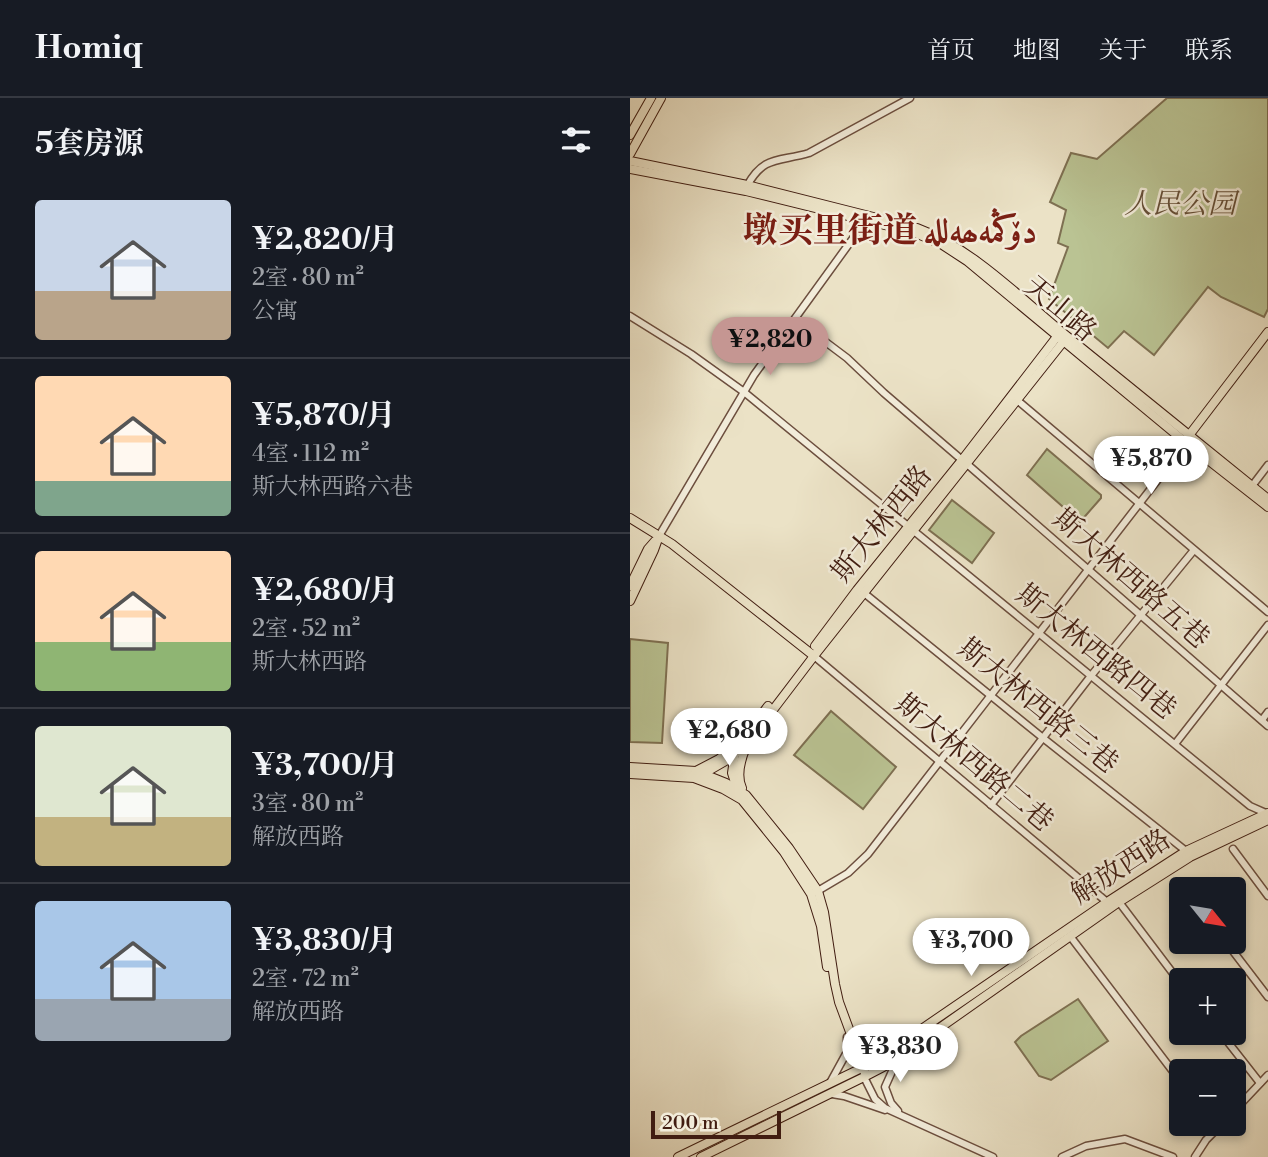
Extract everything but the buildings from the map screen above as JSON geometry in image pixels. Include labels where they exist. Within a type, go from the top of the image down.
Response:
[{"type":"main road","points":[[630,135],[650,98]]},
{"type":"main road","points":[[630,154],[661,98]]},
{"type":"main road","name":"天山路","points":[[630,162],[917,228],[945,240],[970,256],[1268,507]]},
{"type":"main road","name":"天山路","points":[[630,169],[747,188]]},
{"type":"main road","points":[[1189,440],[1268,332]]},
{"type":"main road","name":"斯大林西路","points":[[964,462],[1017,400],[1062,336]]},
{"type":"main road","name":"斯大林西路","points":[[812,654],[864,593],[1062,336]]},
{"type":"main road","points":[[1189,440],[1268,340]]},
{"type":"main road","name":"天山路","points":[[1189,440],[1268,499]]},
{"type":"main road","points":[[630,518],[672,544],[812,654]]},
{"type":"main road","name":"斯大林西路","points":[[743,744],[857,590],[912,528]]},
{"type":"main road","points":[[630,586],[648,549],[659,536]]},
{"type":"main road","points":[[630,601],[659,536]]},
{"type":"main road","points":[[630,774],[699,775],[729,759],[743,744]]},
{"type":"main road","points":[[699,775],[743,744]]},
{"type":"main road","points":[[743,744],[739,783],[744,797]]},
{"type":"main road","points":[[735,754],[732,773],[737,790]]},
{"type":"main road","points":[[630,767],[699,775],[726,783],[744,797],[814,892],[834,1003],[864,1077]]},
{"type":"main road","points":[[699,775],[744,797]]},
{"type":"main road","name":"解放西路","points":[[829,1089],[891,1051],[1107,902],[1186,851],[1268,815]]},
{"type":"main road","name":"解放西路","points":[[678,1157],[887,1065],[1119,902],[1190,857],[1268,815]]},
{"type":"main road","points":[[701,1157],[829,1089]]},
{"type":"street","points":[[747,188],[756,170],[764,164],[809,153],[910,98]]},
{"type":"street","points":[[659,536],[754,375],[867,218]]},
{"type":"street","name":"斯大林西路四巷","points":[[630,316],[691,354],[744,392],[1090,677],[1250,806],[1268,815]]},
{"type":"street","name":"斯大林西路五巷","points":[[795,319],[847,358],[1268,726]]},
{"type":"street","points":[[1017,400],[1268,612]]},
{"type":"street","points":[[814,892],[848,873],[868,854],[1189,440]]},
{"type":"street","points":[[1252,486],[1268,465]]},
{"type":"street","points":[[991,805],[1090,677],[1194,550]]},
{"type":"street","name":"斯大林西路三巷","points":[[864,593],[1186,851]]},
{"type":"street","points":[[1175,744],[1268,625]]},
{"type":"street","name":"斯大林西路二巷","points":[[812,654],[1107,902]]},
{"type":"street","points":[[1262,720],[1268,712]]},
{"type":"street","points":[[1233,849],[1268,896]]},
{"type":"street","points":[[1119,902],[1169,968]]},
{"type":"street","points":[[1070,936],[1169,1066]]},
{"type":"street","points":[[1235,954],[1268,997]]},
{"type":"street","points":[[849,1036],[870,1052],[877,1054],[891,1051]]},
{"type":"street","points":[[849,1036],[847,1052],[829,1089],[901,1115]]},
{"type":"street","points":[[1230,1045],[1260,1083]]},
{"type":"street","points":[[901,1054],[885,1087],[891,1103],[901,1115]]},
{"type":"street","points":[[1246,1098],[1268,1075]]},
{"type":"street","points":[[864,1077],[875,1099],[886,1108],[993,1157]]},
{"type":"street","points":[[1195,1157],[1210,1136]]},
{"type":"street","points":[[1062,1157],[1086,1146],[1125,1139],[1173,1157]]},
{"type":"green space","name":"人民公园","points":[[1167,98],[1268,98],[1268,309],[1264,317],[1221,297],[1208,287],[1154,355],[1124,331],[1108,348],[1049,299],[1068,247],[1058,243],[1066,210],[1050,202],[1071,153],[1097,159]]},
{"type":"green space","points":[[1047,449],[1101,495],[1080,522],[1027,475]]},
{"type":"green space","points":[[952,500],[994,533],[972,563],[929,530]]},
{"type":"green space","points":[[630,639],[668,643],[662,743],[630,742]]},
{"type":"green space","points":[[831,711],[896,767],[863,809],[794,755]]},
{"type":"green space","points":[[1078,999],[1108,1041],[1051,1080],[1039,1076],[1015,1042]]},
{"type":"district","name":"墩买里街道 دۆڭمەھەللە","points":[[890,231]]}]
